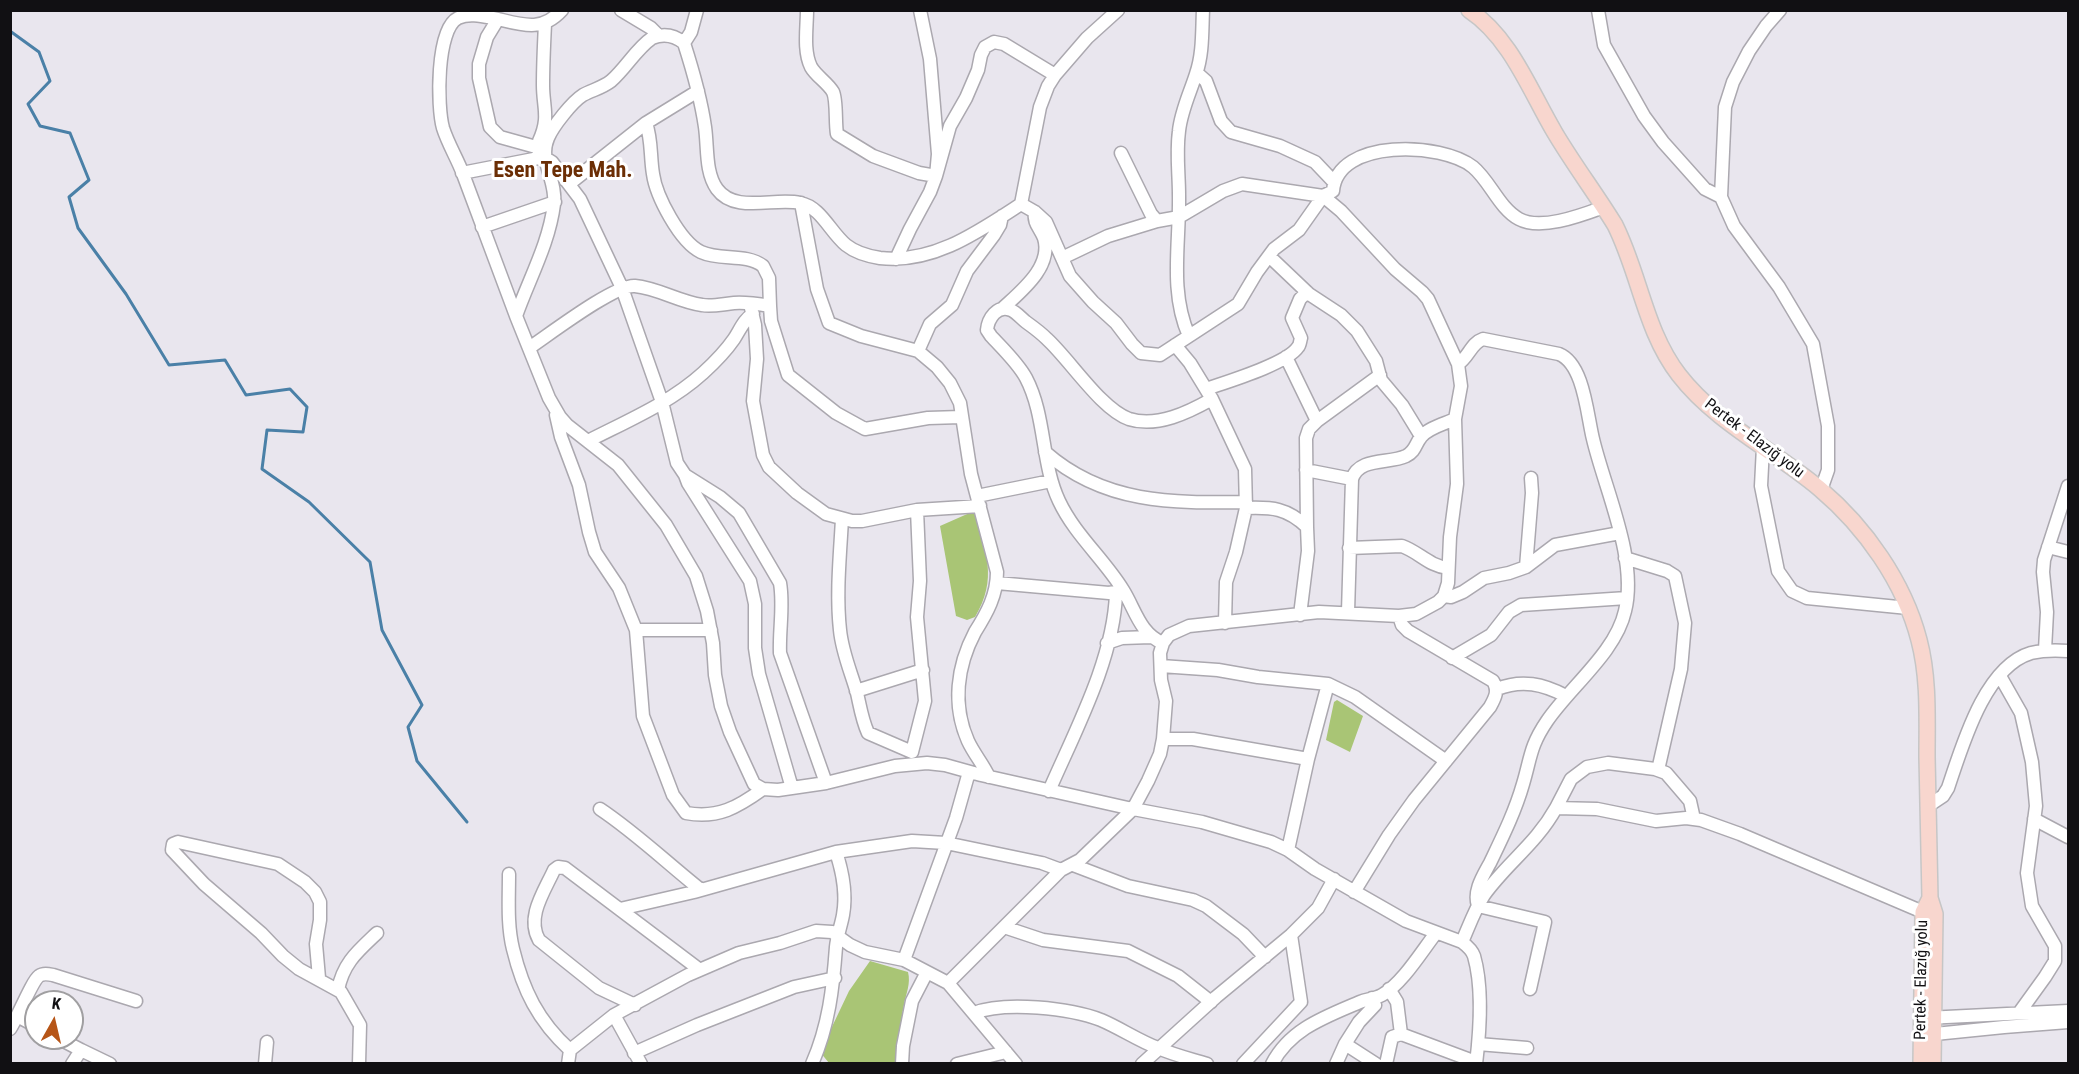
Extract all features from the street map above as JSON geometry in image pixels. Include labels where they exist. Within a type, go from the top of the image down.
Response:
[{"type":"main road","name":"Pertek - Elazığ yolu","points":[[1469,10],[1494,31],[1506,47],[1556,134],[1604,207],[1623,242],[1648,319],[1668,359],[1698,396],[1713,410],[1821,490],[1850,518],[1873,547],[1908,608],[1919,638],[1925,676],[1928,806],[1927,905],[1935,914],[1928,1018],[1928,1035],[1933,1064]]},
{"type":"main road","name":"Pertek - Elazığ yolu","points":[[1921,1064],[1928,1035]]},
{"type":"street","points":[[562,10],[545,24],[528,25],[467,15],[458,17],[447,30],[440,83],[440,116],[516,316],[555,409],[561,437],[579,485],[589,532],[596,552],[619,588],[636,630],[643,716],[673,795],[686,813],[700,816],[739,806],[763,789]]},
{"type":"street","points":[[621,10],[651,28],[658,35]]},
{"type":"street","points":[[684,43],[691,32],[697,10]]},
{"type":"street","points":[[807,10],[807,53],[811,67],[832,91],[835,100],[834,121],[837,134],[873,156],[919,173],[936,176]]},
{"type":"street","points":[[920,10],[930,59],[938,137],[936,176]]},
{"type":"street","points":[[462,173],[540,152],[575,102],[611,81],[645,42],[658,35],[671,35],[684,43],[698,91],[710,173],[719,192],[735,201],[801,203],[815,210],[837,237],[860,253],[896,260],[922,256],[936,252],[1021,204],[1040,107],[1055,75],[1091,33],[1118,10]]},
{"type":"street","points":[[1189,336],[1182,321],[1178,300],[1179,132],[1182,115],[1197,73],[1202,44],[1203,10]]},
{"type":"street","points":[[1598,10],[1604,45],[1644,116],[1663,142],[1705,189],[1721,197]]},
{"type":"street","points":[[1780,10],[1749,51],[1732,82],[1725,107],[1721,197],[1734,226],[1779,287],[1813,344],[1828,426],[1828,471],[1821,490]]},
{"type":"street","points":[[498,19],[487,37],[479,64],[478,78],[486,118],[490,127],[500,137],[540,152],[552,162],[579,199],[622,288],[662,402],[677,464],[750,581],[755,604],[755,648],[759,674],[792,788]]},
{"type":"street","points":[[516,316],[542,253],[555,202],[554,187],[540,152],[546,111],[543,90],[545,24]]},
{"type":"street","points":[[896,260],[936,176],[950,126],[966,98],[978,70],[981,54],[986,47],[994,42],[1004,44],[1055,75]]},
{"type":"street","points":[[1197,73],[1206,81],[1221,121],[1231,132],[1280,146],[1315,162],[1334,182]]},
{"type":"street","points":[[568,184],[646,123],[698,91]]},
{"type":"street","points":[[646,123],[651,139],[652,174],[658,191],[670,216],[692,246],[699,251],[721,257],[752,260],[763,266],[768,278],[771,321],[788,375],[836,412],[865,429],[928,418],[961,417]]},
{"type":"street","points":[[1021,204],[1046,222],[1070,276],[1093,302],[1116,323],[1142,353],[1160,354],[1238,304],[1274,249],[1299,230],[1323,196],[1333,190],[1334,182],[1349,164],[1363,156],[1410,148],[1449,156],[1472,166],[1508,210],[1519,219],[1538,223],[1570,220],[1604,207]]},
{"type":"street","points":[[1121,153],[1151,214],[1157,221]]},
{"type":"street","points":[[948,983],[1067,867],[1133,809],[1160,754],[1166,701],[1161,680],[1160,653],[1169,635],[1189,626],[1319,612],[1399,616],[1423,612],[1443,596],[1448,583],[1457,484],[1455,419],[1461,386],[1458,364],[1428,299],[1323,196],[1242,184],[1223,191],[1179,217],[1157,221],[1108,236],[1062,258]]},
{"type":"street","points":[[482,227],[555,202]]},
{"type":"street","points":[[801,203],[817,289],[828,324],[861,336],[918,351],[937,367],[950,383],[960,403],[978,501],[996,562],[997,583],[989,609],[966,651],[958,698],[963,726],[973,752],[989,777]]},
{"type":"street","points":[[1035,212],[1034,221],[1044,240],[1045,255],[1030,281],[991,317],[987,330],[1026,377],[1034,397],[1052,481],[1059,500],[1077,531],[1143,628],[1151,637],[1163,643]]},
{"type":"street","points":[[918,351],[930,324],[952,305],[967,271],[994,235],[1002,216]]},
{"type":"street","points":[[1269,256],[1307,292],[1341,315],[1357,331],[1376,361],[1382,380],[1402,405],[1421,436]]},
{"type":"street","points":[[529,348],[622,288],[645,287],[699,305],[752,309],[770,306]]},
{"type":"street","points":[[1002,309],[1011,310],[1047,338],[1115,411],[1130,419],[1153,422],[1191,411],[1209,394],[1286,357],[1298,348],[1301,338],[1292,318],[1300,299],[1307,292]]},
{"type":"street","points":[[588,441],[685,388],[713,364],[733,340],[752,309]]},
{"type":"street","points":[[752,309],[757,359],[753,401],[766,462],[797,493],[819,509],[842,519],[862,521],[978,501],[1052,481]]},
{"type":"street","points":[[1458,364],[1466,358],[1475,343],[1484,339],[1559,354],[1569,360],[1583,393],[1594,445],[1620,533],[1625,558],[1627,598],[1621,624],[1604,653],[1566,696],[1532,746],[1513,813],[1477,891],[1478,906]]},
{"type":"street","points":[[1175,345],[1190,363],[1209,394],[1245,469],[1246,505],[1236,552],[1226,582],[1225,623]]},
{"type":"street","points":[[1286,357],[1317,421]]},
{"type":"street","points":[[1300,615],[1308,551],[1306,438],[1309,429],[1380,375]]},
{"type":"street","points":[[555,409],[567,425],[618,465],[666,525],[696,576],[711,630],[715,675],[721,706],[730,732],[754,784],[763,789],[826,783],[895,766],[913,758]]},
{"type":"street","points":[[1348,612],[1354,473],[1363,465],[1406,456],[1414,450],[1421,436],[1455,419]]},
{"type":"street","points":[[1763,447],[1761,486],[1778,571],[1792,591],[1807,598],[1908,608]]},
{"type":"street","points":[[1046,452],[1064,468],[1118,493],[1164,501],[1276,508],[1294,515],[1307,527]]},
{"type":"street","points":[[1306,470],[1352,479]]},
{"type":"street","points":[[685,475],[720,497],[739,513],[780,583],[782,595],[780,653],[826,783]]},
{"type":"street","points":[[1526,567],[1532,477]]},
{"type":"street","points":[[2045,650],[2047,612],[2043,572],[2048,547],[2068,486]]},
{"type":"street","points":[[913,758],[925,701],[924,670],[917,617],[920,580],[917,510]]},
{"type":"street","points":[[842,519],[838,572],[840,631],[847,667],[868,733],[913,758],[927,763],[945,765],[1133,809],[1202,822],[1271,842],[1406,921],[1462,942],[1473,954],[1480,997],[1476,1063],[1401,1034],[1392,1037],[1386,1064]]},
{"type":"street","points":[[1443,596],[1451,597],[1484,578],[1526,567],[1555,545],[1620,533]]},
{"type":"street","points":[[1349,548],[1402,546],[1409,548],[1431,563],[1448,568]]},
{"type":"street","points":[[2048,547],[2068,552]]},
{"type":"street","points":[[1625,558],[1667,571],[1675,576],[1685,623],[1681,669],[1658,770]]},
{"type":"street","points":[[997,583],[1120,592]]},
{"type":"street","points":[[1049,790],[1091,696],[1111,634],[1120,592]]},
{"type":"street","points":[[1452,658],[1491,635],[1509,612],[1521,605],[1627,598]]},
{"type":"street","points":[[1354,892],[1408,809],[1490,707],[1497,689],[1488,677],[1408,631],[1402,625],[1399,616]]},
{"type":"street","points":[[636,630],[711,630]]},
{"type":"street","points":[[1107,643],[1122,638],[1151,637]]},
{"type":"street","points":[[1928,806],[1943,796],[1948,788],[1970,724],[1986,694],[2000,676],[2019,658],[2030,653],[2045,650],[2068,651]]},
{"type":"street","points":[[1161,666],[1218,670],[1258,677],[1328,684],[1355,697],[1446,760]]},
{"type":"street","points":[[856,692],[924,670]]},
{"type":"street","points":[[2000,676],[2021,713],[2032,762],[2036,806],[2027,873],[2032,906],[2055,946],[2055,961],[2019,1013]]},
{"type":"street","points":[[1288,850],[1308,759],[1328,684]]},
{"type":"street","points":[[1497,689],[1510,685],[1532,684],[1552,689],[1566,696]]},
{"type":"street","points":[[1163,739],[1193,739],[1308,759]]},
{"type":"street","points":[[1462,942],[1486,893],[1541,833],[1571,779],[1587,767],[1608,763],[1666,773],[1690,801],[1694,819]]},
{"type":"street","points":[[904,960],[956,819],[969,772]]},
{"type":"street","points":[[1556,808],[1597,809],[1656,821],[1686,818],[1701,820],[1927,905]]},
{"type":"street","points":[[600,809],[627,827],[666,863],[701,890]]},
{"type":"street","points":[[2034,819],[2068,837]]},
{"type":"street","points":[[620,909],[701,890],[836,852],[912,841],[946,843],[1067,867],[1128,886],[1193,900],[1206,906],[1243,934],[1265,957]]},
{"type":"street","points":[[318,978],[316,944],[320,902],[315,892],[305,882],[278,864],[178,842],[173,844],[172,850],[204,884],[261,933],[283,956],[299,969],[341,992],[360,1025],[359,1064]]},
{"type":"street","points":[[812,1064],[830,1008],[845,897],[843,875],[836,852]]},
{"type":"street","points":[[635,1005],[590,982],[539,940],[534,929],[535,914],[554,870],[558,867],[565,868],[700,969]]},
{"type":"street","points":[[509,874],[509,921],[512,949],[535,1009],[551,1033],[570,1050]]},
{"type":"street","points":[[1143,1064],[1210,1002],[1291,935],[1318,908],[1334,879]]},
{"type":"street","points":[[1478,906],[1545,922],[1530,989]]},
{"type":"street","points":[[1004,927],[1043,940],[1128,951],[1178,976],[1210,1002]]},
{"type":"street","points":[[568,1064],[570,1050],[614,1015],[700,969],[739,953],[816,931],[827,930],[865,952],[904,960],[948,983],[1016,1064]]},
{"type":"street","points":[[338,990],[341,974],[349,960],[377,933]]},
{"type":"street","points":[[1272,1064],[1280,1048],[1305,1027],[1382,995],[1398,981],[1436,933]]},
{"type":"street","points":[[1243,1064],[1301,1002],[1291,935]]},
{"type":"street","points":[[902,1064],[912,1000],[927,972]]},
{"type":"street","points":[[10,1029],[36,980],[43,974],[136,1001]]},
{"type":"street","points":[[614,1015],[637,1058],[697,1025],[794,987],[835,978]]},
{"type":"street","points":[[1389,989],[1397,1002],[1401,1034]]},
{"type":"street","points":[[1336,1064],[1359,1022],[1375,1005],[1372,998]]},
{"type":"street","points":[[974,1013],[995,1007],[1067,1011],[1102,1021],[1158,1048],[1207,1064]]},
{"type":"street","points":[[1928,1018],[2068,1011]]},
{"type":"street","points":[[18,1017],[24,1020]]},
{"type":"street","points":[[1928,1035],[2068,1022]]},
{"type":"street","points":[[265,1064],[267,1042]]},
{"type":"street","points":[[1345,1044],[1376,1064]]},
{"type":"street","points":[[1478,1044],[1527,1048]]},
{"type":"street","points":[[72,1064],[81,1050],[110,1064]]},
{"type":"street","points":[[957,1064],[1006,1052]]},
{"type":"green space","points":[[974,511],[986,552],[988,577],[982,603],[975,617],[967,620],[956,616],[940,526]]},
{"type":"green space","points":[[1337,700],[1363,716],[1350,752],[1326,740],[1334,702]]},
{"type":"green space","points":[[870,961],[908,972],[909,985],[896,1063],[829,1063],[820,1052],[849,991]]},
{"type":"waterway","points":[[10,31],[39,52],[50,81],[28,104],[40,126],[70,133],[89,180],[69,197],[78,228],[126,294],[169,365],[225,360],[246,395],[290,389],[307,407],[303,432],[267,430],[262,469],[309,502],[370,562],[382,630],[422,705],[408,727],[417,761],[467,822]]},
{"type":"district","name":"Esen Tepe Mah.","points":[[563,171]]}]
